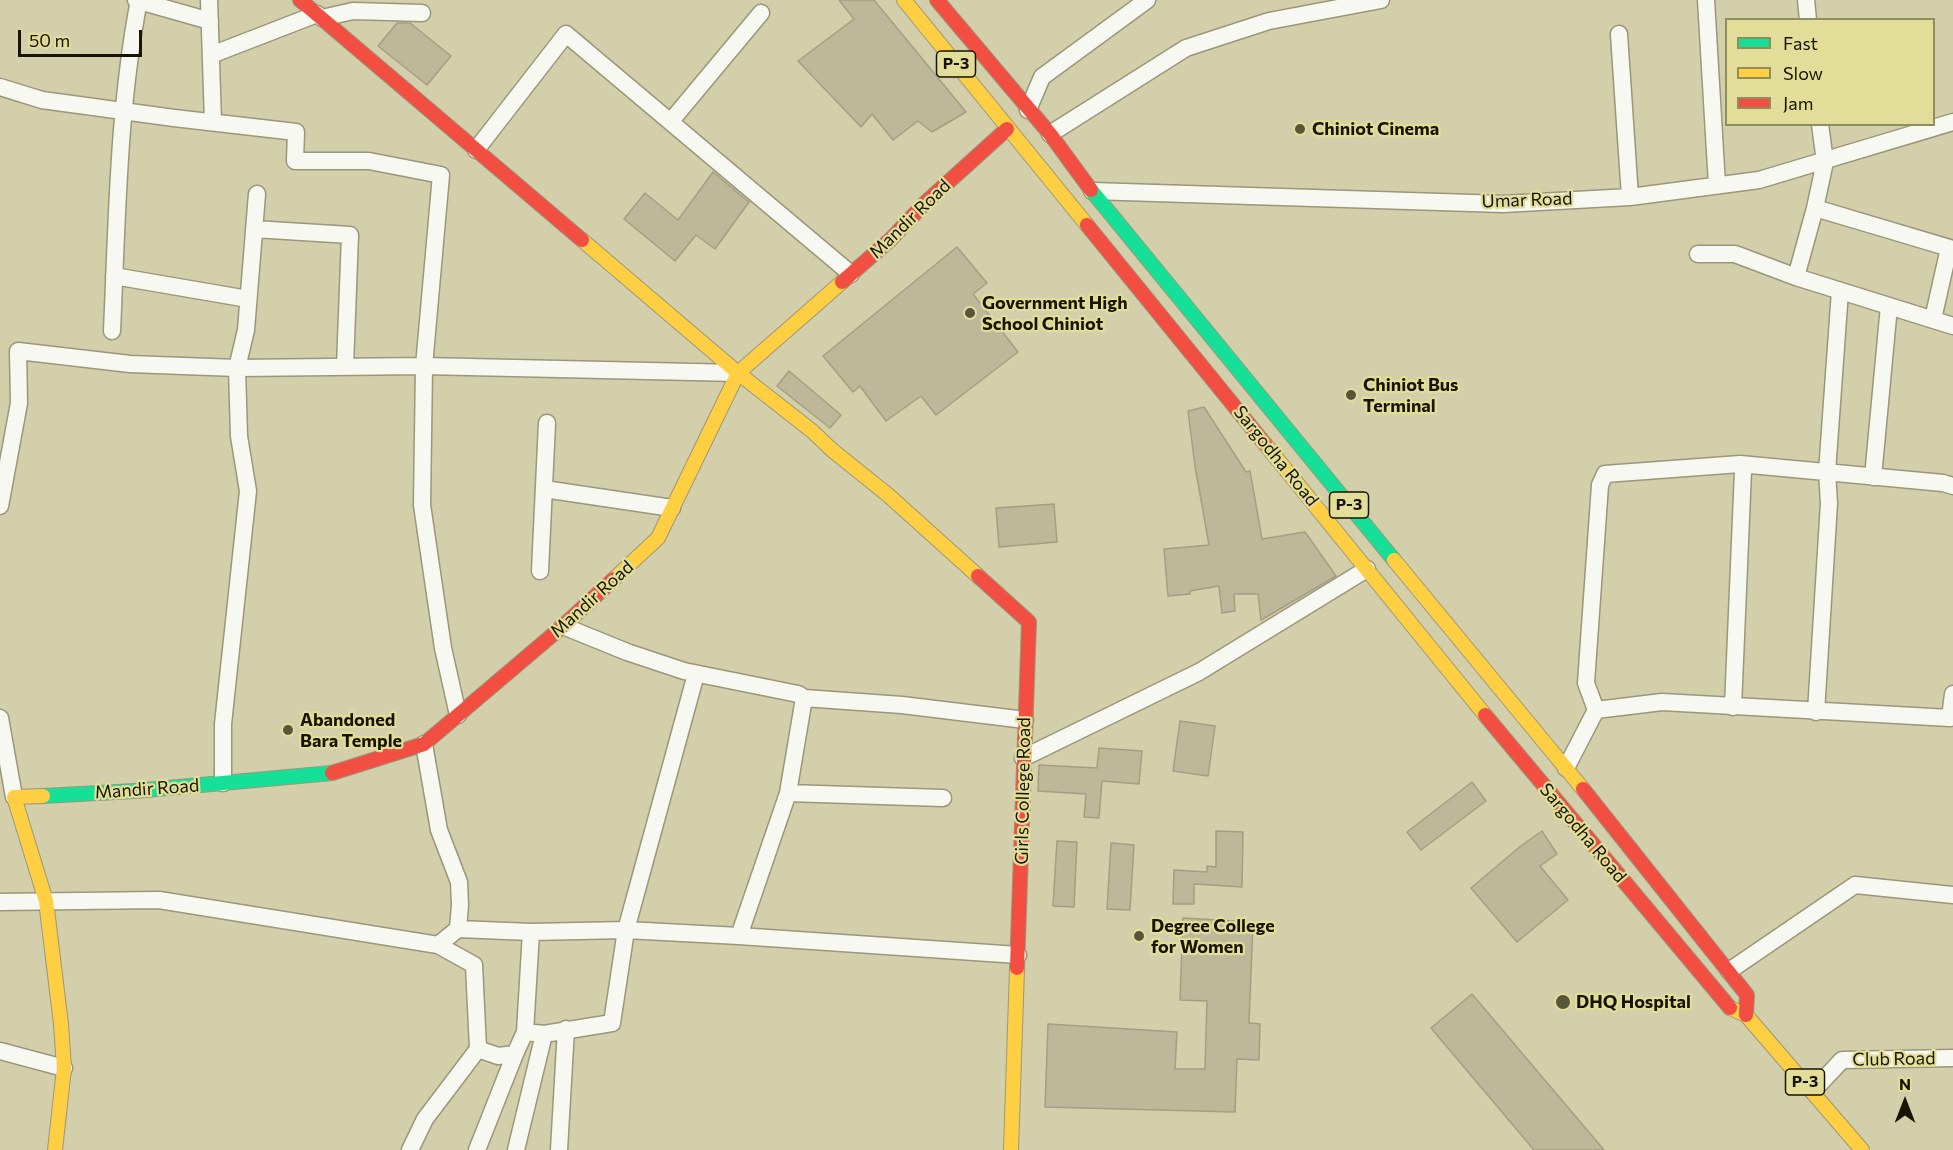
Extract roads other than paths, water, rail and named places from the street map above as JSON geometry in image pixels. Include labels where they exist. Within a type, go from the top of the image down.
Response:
[{"type":"main road","points":[[300,0],[738,374]]},
{"type":"main road","name":"Sargodha Road","points":[[904,0],[1528,768],[1731,1008],[1746,1015],[1863,1150]]},
{"type":"main road","name":"Sargodha Road","points":[[937,0],[1050,134],[1092,191],[1202,327],[1566,768],[1729,970],[1748,995],[1746,1015]]},
{"type":"main road","name":"Mandir Road","points":[[14,797],[135,791],[328,774],[424,744],[563,626],[658,538],[738,374],[891,239],[924,204],[1007,129]]},
{"type":"main road","points":[[1183,341],[1202,327]]},
{"type":"main road","name":"Girls College Road","points":[[738,374],[812,430],[1029,622],[1011,1150]]},
{"type":"main road","points":[[1295,480],[1315,465]]},
{"type":"main road","points":[[1528,768],[1550,749]]},
{"type":"main road","points":[[14,797],[46,901],[61,1024],[64,1068],[55,1150]]},
{"type":"street","points":[[112,331],[124,111],[138,0],[210,21]]},
{"type":"street","points":[[209,0],[213,122]]},
{"type":"street","points":[[1028,110],[1042,76],[1147,0]]},
{"type":"street","points":[[1050,134],[1186,48],[1269,21],[1381,0]]},
{"type":"street","points":[[1706,0],[1717,185]]},
{"type":"street","points":[[1806,0],[1808,18]]},
{"type":"street","points":[[211,55],[354,5],[391,6],[422,13]]},
{"type":"street","points":[[671,121],[761,13]]},
{"type":"street","points":[[476,150],[566,34],[851,274]]},
{"type":"street","points":[[1619,34],[1630,197]]},
{"type":"street","points":[[0,87],[42,100],[296,132],[295,161],[369,161],[441,175],[424,366],[422,506],[443,648],[458,715]]},
{"type":"street","name":"Umar Road","points":[[1092,191],[1503,204],[1630,197],[1760,180],[1953,122]]},
{"type":"street","points":[[1796,277],[1825,162],[1820,126]]},
{"type":"street","points":[[222,783],[224,724],[248,491],[239,436],[237,368],[246,330],[257,194]]},
{"type":"street","points":[[1815,208],[1951,249],[1933,320]]},
{"type":"street","points":[[254,229],[350,235],[345,366]]},
{"type":"street","points":[[1698,254],[1736,254],[1796,277],[1953,326]]},
{"type":"street","points":[[114,276],[248,299]]},
{"type":"street","points":[[1816,712],[1829,503],[1827,472],[1840,291]]},
{"type":"street","points":[[1873,477],[1889,306]]},
{"type":"street","points":[[0,506],[19,403],[18,351],[130,364],[237,368],[424,366],[738,374]]},
{"type":"street","points":[[540,571],[547,423]]},
{"type":"street","points":[[1566,768],[1596,710],[1586,683],[1600,485],[1605,474],[1740,464],[1943,483],[1953,486]]},
{"type":"street","points":[[1733,707],[1743,471]]},
{"type":"street","points":[[544,489],[672,508]]},
{"type":"street","points":[[1023,758],[1199,672],[1367,569]]},
{"type":"street","points":[[563,626],[627,652],[696,674],[798,694],[804,698],[902,705],[1025,720]]},
{"type":"street","points":[[525,1032],[544,1034],[612,1023],[626,930],[696,674]]},
{"type":"street","points":[[1596,710],[1662,702],[1950,718],[1953,694]]},
{"type":"street","points":[[739,936],[788,793],[804,698]]},
{"type":"street","points":[[0,718],[14,797]]},
{"type":"street","points":[[424,744],[439,830],[459,882],[458,929]]},
{"type":"street","points":[[788,793],[943,798]]},
{"type":"street","points":[[1729,970],[1855,885],[1953,895]]},
{"type":"street","points":[[0,902],[159,900],[438,945],[474,965],[478,1049],[425,1119],[410,1150]]},
{"type":"street","points":[[438,945],[458,929],[531,933],[626,930],[1018,955]]},
{"type":"street","points":[[477,1150],[525,1032],[531,933]]},
{"type":"street","points":[[559,1150],[566,1029]]},
{"type":"street","points":[[516,1150],[544,1034]]},
{"type":"street","points":[[478,1049],[498,1056],[515,1054]]},
{"type":"street","points":[[0,1051],[64,1068]]},
{"type":"street","name":"Club Road","points":[[1813,1091],[1842,1060],[1953,1058]]},
{"type":"place","name":"Chiniot Cinema","points":[[1300,129]]},
{"type":"place","name":"Government High School Chiniot","points":[[970,313]]},
{"type":"place","name":"Chiniot Bus Terminal","points":[[1351,395]]},
{"type":"place","name":"Abandoned Bara Temple","points":[[288,730]]},
{"type":"place","name":"Degree College for Women","points":[[1139,936]]},
{"type":"place","name":"DHQ Hospital","points":[[1563,1002]]}]
